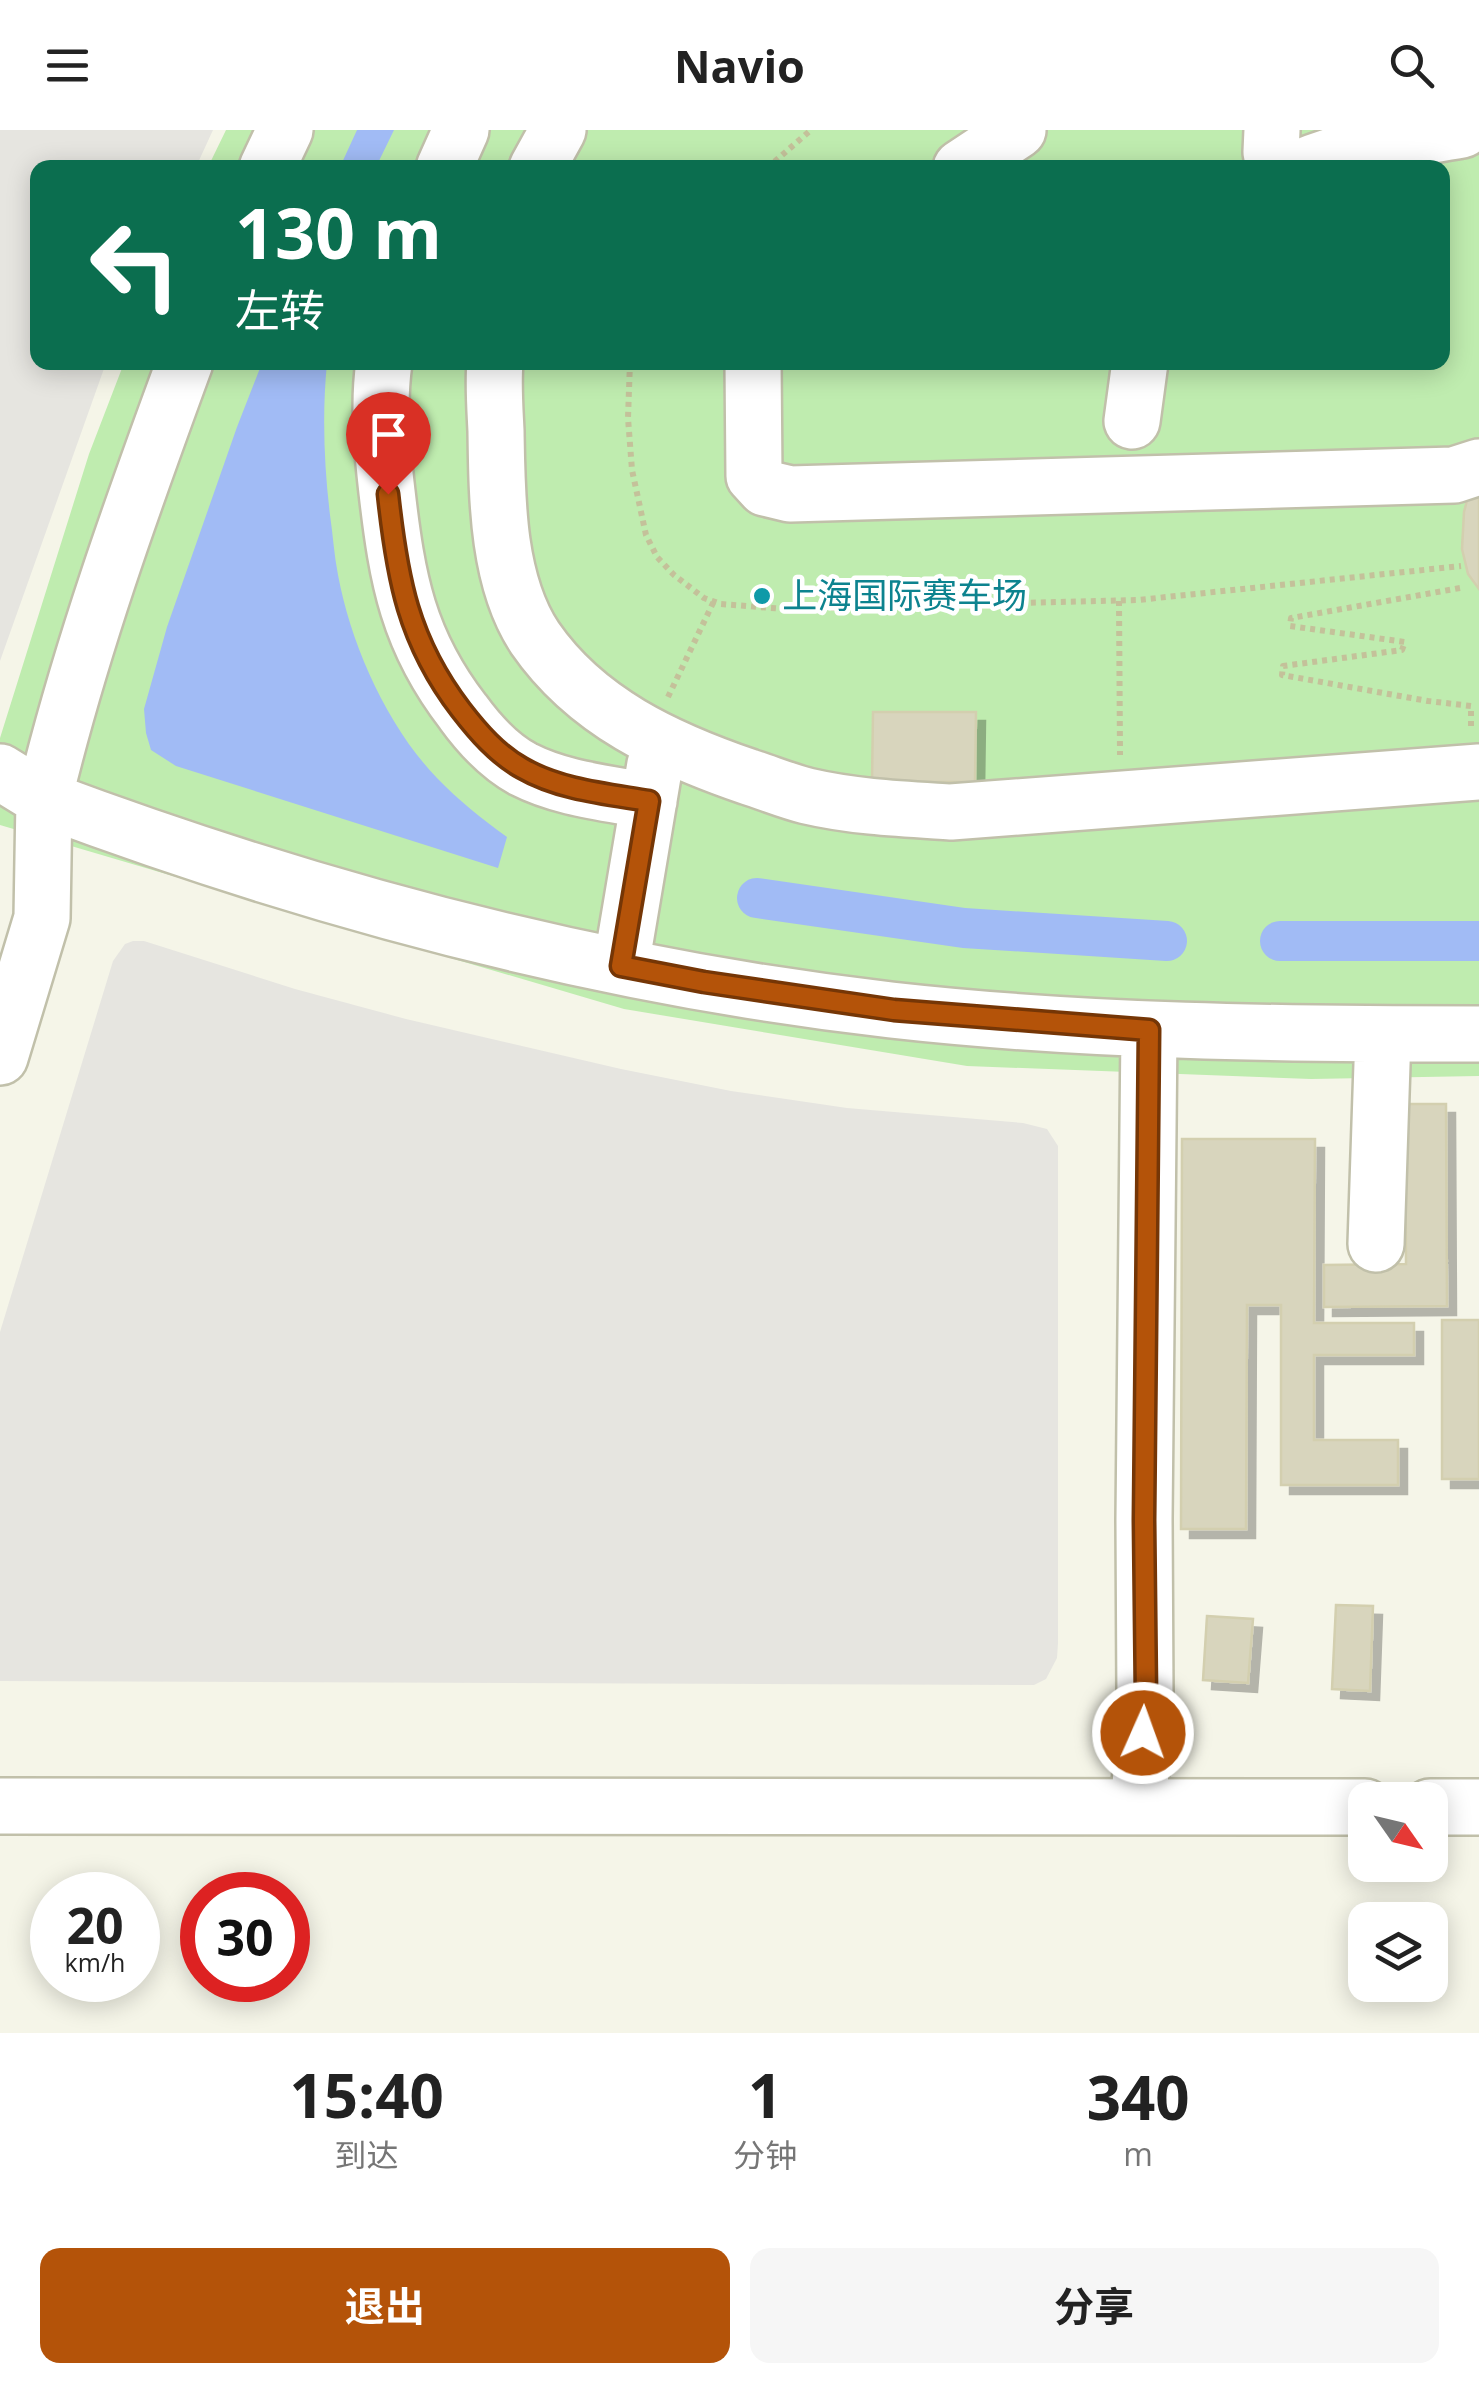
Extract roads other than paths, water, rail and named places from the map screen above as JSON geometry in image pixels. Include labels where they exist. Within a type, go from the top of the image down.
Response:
[{"type":"street","points":[[271,160],[285,130]]},
{"type":"street","points":[[448,160],[461,130]]},
{"type":"street","points":[[1272,130],[1272,160]]},
{"type":"street","points":[[1318,160],[1369,145],[1464,139]]},
{"type":"street","points":[[0,865],[22,786],[62,727],[123,530],[182,370]]},
{"type":"street","points":[[384,370],[383,458],[392,529],[407,606],[428,660],[479,733],[523,769],[579,789],[649,801]]},
{"type":"street","points":[[495,370],[501,531],[511,586],[534,637],[566,675],[609,712],[661,723],[730,770],[805,796],[874,808],[951,812],[1479,772]]},
{"type":"street","points":[[752,370],[754,476],[765,488],[790,494],[1454,475],[1479,466]]},
{"type":"street","points":[[1132,421],[1139,370]]},
{"type":"street","points":[[621,966],[661,723]]},
{"type":"street","points":[[22,786],[121,828],[301,886],[474,934],[720,985],[894,1010],[1149,1030],[1479,1034]]},
{"type":"street","points":[[0,1057],[42,918],[22,786]]},
{"type":"street","points":[[1139,1805],[1146,1698],[1149,1030]]},
{"type":"street","points":[[1376,1244],[1383,1034]]},
{"type":"street","points":[[0,1806],[1348,1807]]},
{"type":"street","points":[[1448,1807],[1479,1808]]},
{"type":"water","points":[[357,130],[394,130],[379,160],[343,160]]},
{"type":"water","points":[[259,370],[327,370],[324,420],[328,496],[337,568],[352,629],[387,709],[419,757],[453,794],[507,837],[498,868],[176,766],[151,750],[144,709],[167,627]]},
{"type":"waterway","points":[[757,898],[964,928],[1167,941]]},
{"type":"waterway","points":[[1280,941],[1479,941]]},
{"type":"place","name":"上海国际赛车场","points":[[762,596]]}]
